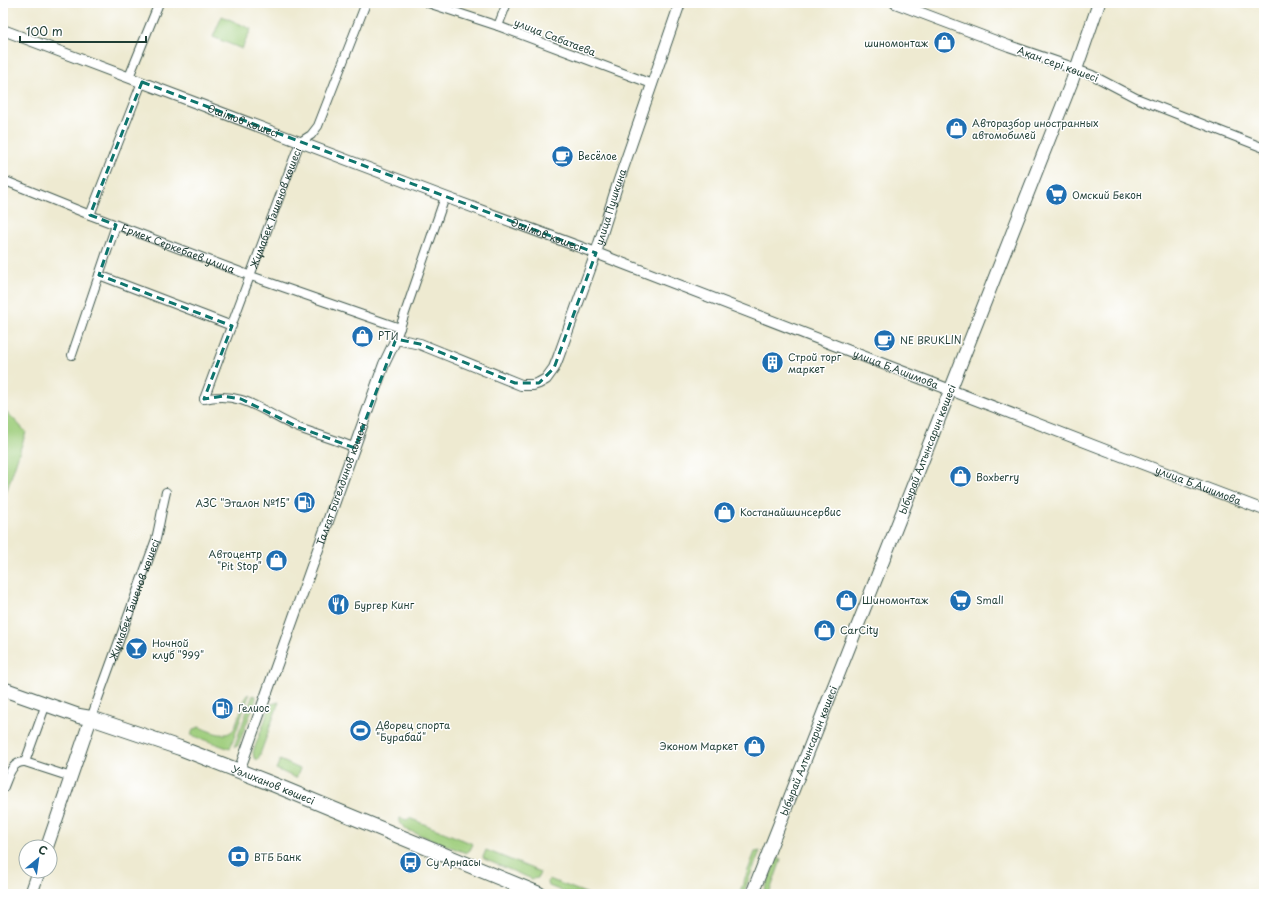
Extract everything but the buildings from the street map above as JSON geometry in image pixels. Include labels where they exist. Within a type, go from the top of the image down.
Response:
[{"type":"highway","points":[[3,685],[91,718]]},
{"type":"highway","name":"Уәлиханов көшесі","points":[[3,689],[79,716],[91,718],[180,748],[539,894]]},
{"type":"main road","name":"Ыбырай Алтынсарин көшесі","points":[[752,894],[1076,69],[1099,3]]},
{"type":"main road","points":[[50,839],[91,718]]},
{"type":"main road","points":[[31,894],[36,879]]},
{"type":"street","points":[[129,77],[159,3]]},
{"type":"street","name":"Жұмабек Тәшенов көшесі","points":[[355,448],[298,427],[241,399],[223,396],[204,399],[300,142],[311,134],[318,126],[366,3]]},
{"type":"street","name":"улица Сабатаева","points":[[428,3],[498,26],[652,84]]},
{"type":"street","points":[[498,26],[507,3]]},
{"type":"street","name":"улица Пушкина","points":[[396,339],[420,344],[515,383],[527,385],[539,383],[550,375],[558,358],[596,253],[618,183],[680,3]]},
{"type":"street","name":"Ақан сері көшесі","points":[[895,3],[1092,75],[1136,98],[1264,148]]},
{"type":"street","name":"Әшімов көшесі","points":[[3,30],[596,253]]},
{"type":"street","points":[[90,215],[142,82]]},
{"type":"street","name":"Ермек Серкебаев улица","points":[[3,180],[90,215],[251,276],[400,328]]},
{"type":"street","name":"Талғат Бигелдинов көшесі","points":[[238,771],[384,364],[400,328],[445,197]]},
{"type":"street","points":[[72,355],[116,225]]},
{"type":"street","name":"улица Б.Ашимова","points":[[596,253],[1264,510]]},
{"type":"street","points":[[99,275],[232,326]]},
{"type":"street","name":"Жұмабек Тәшенов көшесі","points":[[91,718],[156,539],[166,492]]},
{"type":"street","points":[[25,762],[46,704]]},
{"type":"street","points":[[3,789],[12,767],[20,761],[71,777]]},
{"type":"highlighted area","points":[[142,82],[596,253],[554,368],[539,383],[515,383],[420,344],[396,339],[355,448],[298,427],[241,399],[223,396],[204,399],[232,326],[99,275],[116,225],[90,215]]},
{"type":"green space","points":[[222,16],[251,29],[242,49],[213,37]]},
{"type":"green space","points":[[3,408],[26,432],[3,502]]},
{"type":"green space","points":[[248,694],[249,695],[230,749],[191,735],[193,730],[199,727],[217,734],[226,734],[230,732],[234,729]]},
{"type":"green space","points":[[253,695],[256,699],[238,746],[234,747]]},
{"type":"green space","points":[[279,702],[258,760],[254,758],[253,752],[271,704]]},
{"type":"green space","points":[[280,760],[300,769],[296,778],[276,769]]},
{"type":"green space","points":[[400,818],[407,820],[409,818],[473,844],[470,850],[466,853],[405,829],[400,822]]},
{"type":"green space","points":[[486,850],[540,872],[538,878],[532,879],[484,859],[483,857]]},
{"type":"green space","points":[[760,851],[743,894],[739,894],[755,852]]},
{"type":"green space","points":[[777,858],[781,860],[769,894],[763,894]]},
{"type":"green space","points":[[549,879],[588,894],[569,894],[549,886]]},
{"type":"place","name":"шиномонтаж","points":[[944,43]]},
{"type":"place","name":"Авторазбор иностранных автомобилей","points":[[956,129]]},
{"type":"place","name":"Весёлое","points":[[563,156]]},
{"type":"place","name":"Омский Бекон","points":[[1056,195]]},
{"type":"place","name":"РТИ","points":[[363,336]]},
{"type":"place","name":"NE BRUKLIN","points":[[884,340]]},
{"type":"place","name":"Строй торг маркет","points":[[773,363]]},
{"type":"place","name":"Boxberry","points":[[961,477]]},
{"type":"place","name":"АЗС \"Эталон №15\"","points":[[305,503]]},
{"type":"place","name":"Костанайшинсервис","points":[[724,512]]},
{"type":"place","name":"Автоцентр \"Pit Stop\"","points":[[277,560]]},
{"type":"place","name":"Шиномонтаж","points":[[846,600]]},
{"type":"place","name":"Small","points":[[961,600]]},
{"type":"place","name":"Бургер Кинг","points":[[339,605]]},
{"type":"place","name":"CarCity","points":[[825,630]]},
{"type":"place","name":"Ночной клуб \"999\"","points":[[137,649]]},
{"type":"place","name":"Гелиос","points":[[222,708]]},
{"type":"place","name":"Дворец спорта \"Бурабай\"","points":[[360,731]]},
{"type":"place","name":"Эконом Маркет","points":[[754,746]]},
{"type":"place","name":"ВТБ Банк","points":[[238,857]]},
{"type":"place","name":"Су Арнасы","points":[[410,862]]}]
